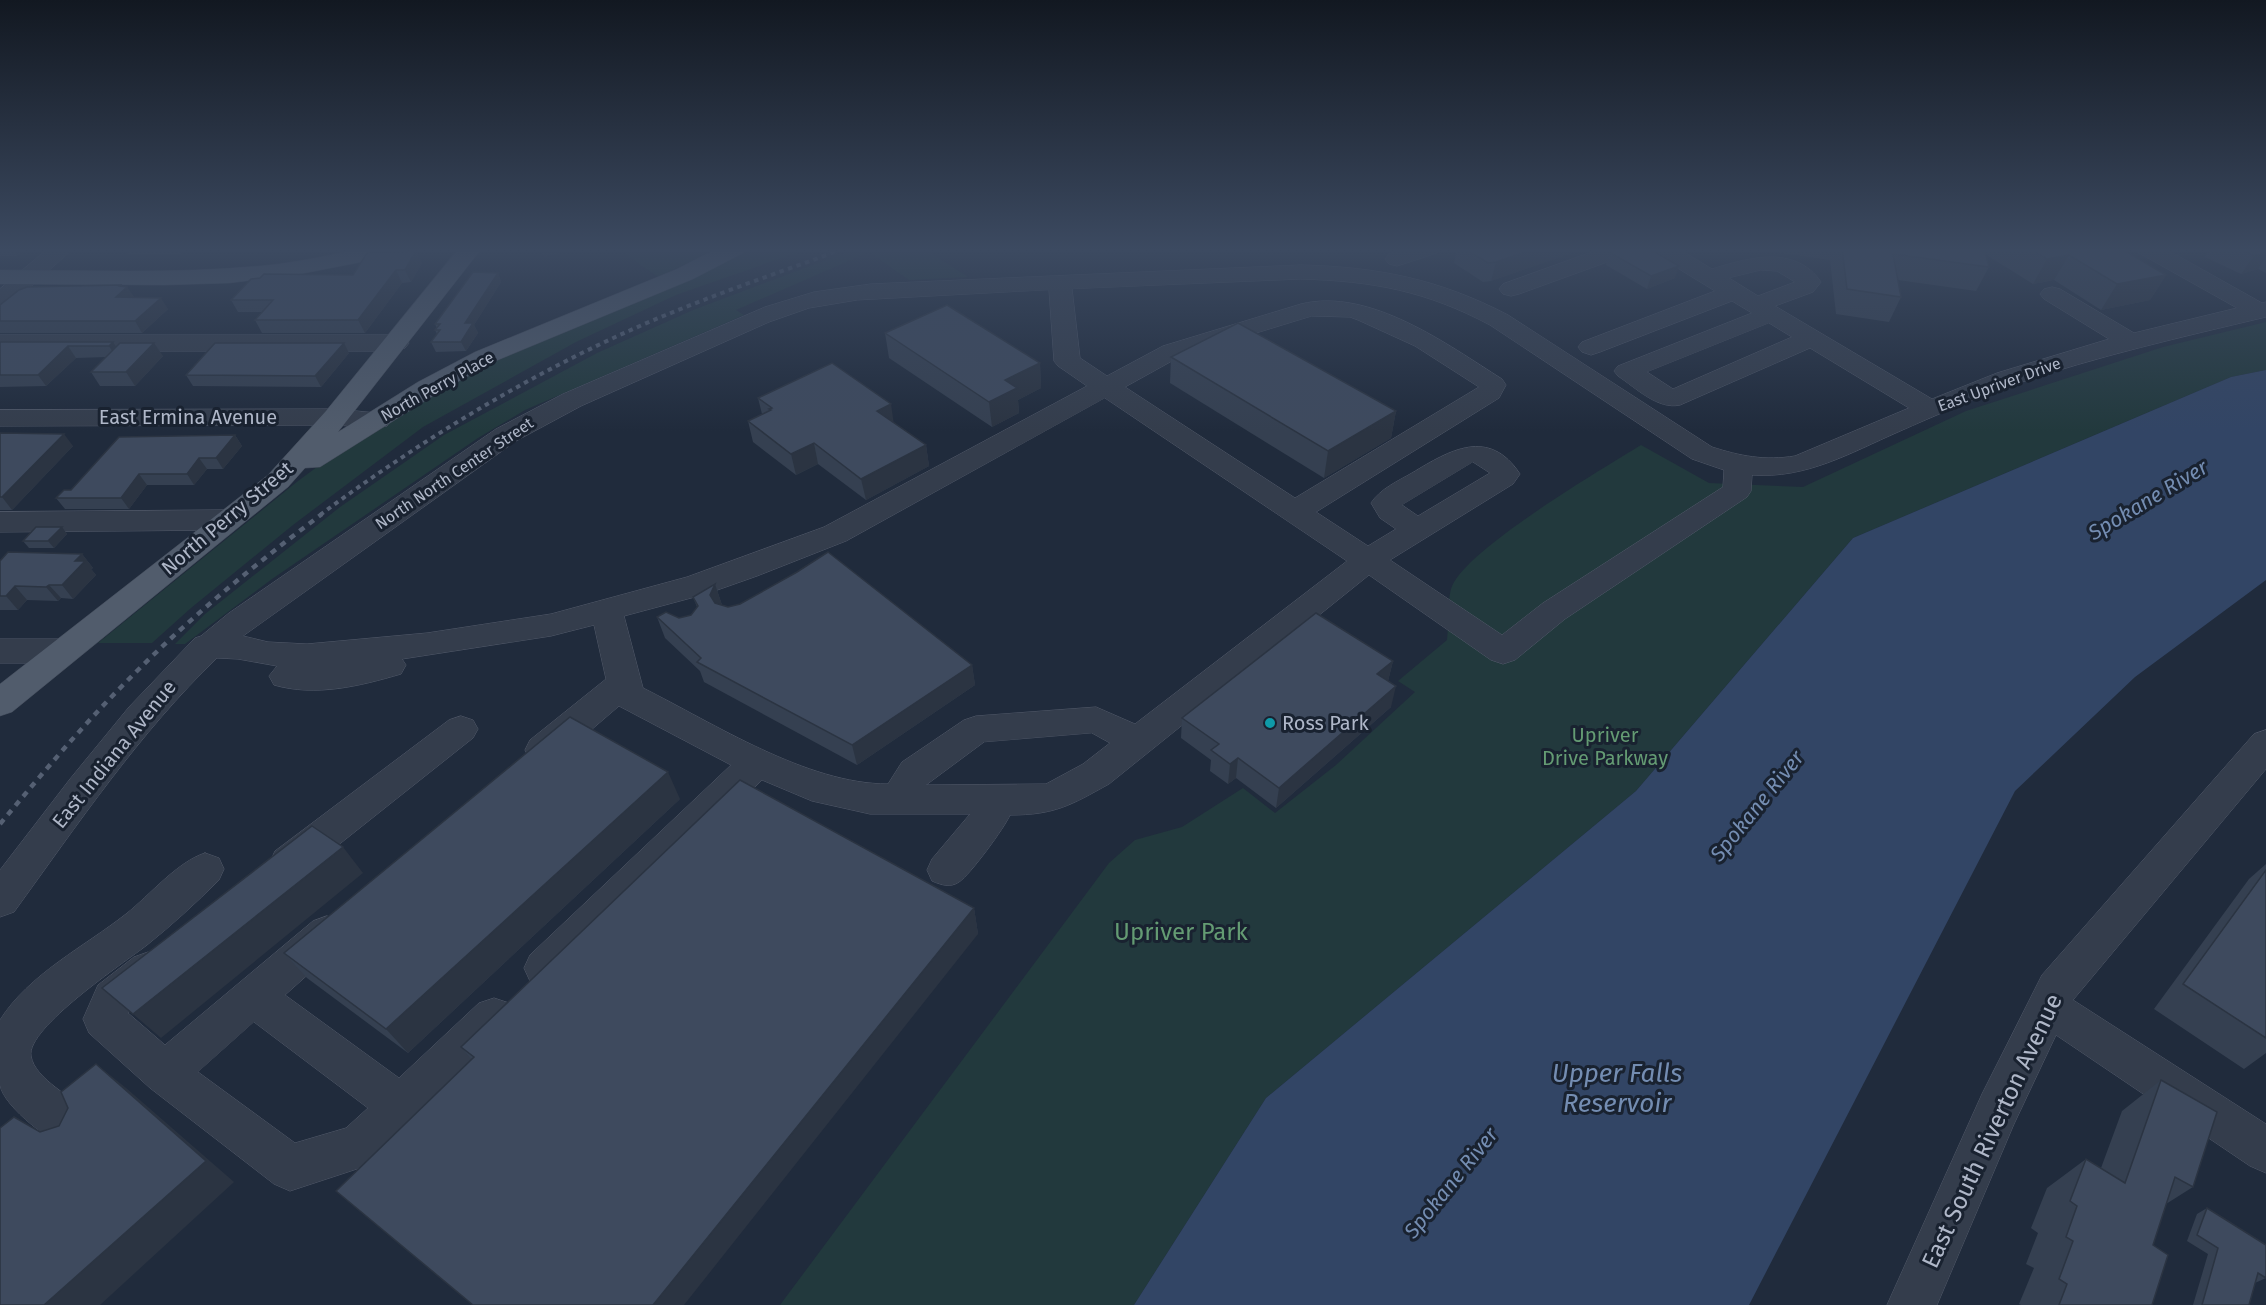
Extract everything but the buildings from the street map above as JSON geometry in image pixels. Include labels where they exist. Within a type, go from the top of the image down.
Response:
[{"type":"main road","name":"North Perry Street","points":[[0,703],[278,481],[336,417],[422,309]]},
{"type":"main road","name":"North Perry Place","points":[[278,481],[427,388],[484,357],[600,309]]},
{"type":"street","name":"North North Center Street","points":[[228,638],[506,435],[572,400],[778,309]]},
{"type":"street","points":[[1062,309],[1067,361],[1503,652],[1554,610],[1737,491],[1738,465]]},
{"type":"street","points":[[228,638],[243,668],[291,676],[335,678],[365,673],[407,660],[427,645],[551,625],[607,611],[676,606],[746,569],[835,534],[1172,351],[1295,312],[1322,309]]},
{"type":"street","points":[[1294,512],[1490,392],[1493,385],[1424,341],[1367,315],[1340,309]]},
{"type":"street","name":"North North Center Street","points":[[1476,309],[1499,320],[1701,453],[1738,465]]},
{"type":"street","points":[[1689,309],[1591,347],[1671,399],[1811,338]]},
{"type":"street","points":[[1627,370],[1763,309],[1930,409]]},
{"type":"street","points":[[2077,309],[2130,341]]},
{"type":"street","name":"East Upriver Drive","points":[[1738,465],[1775,468],[1802,462],[2006,379],[2130,341],[2262,310]]},
{"type":"street","points":[[0,343],[396,343]]},
{"type":"street","name":"East Ermina Avenue","points":[[0,418],[336,417],[377,420]]},
{"type":"street","points":[[0,522],[228,520]]},
{"type":"street","points":[[607,611],[624,683],[630,696],[757,762],[812,787],[870,799],[1035,800],[1053,797],[1096,774],[1368,560],[1419,529]]},
{"type":"street","points":[[786,585],[816,567],[832,552],[835,534]]},
{"type":"street","name":"East Indiana Avenue","points":[[0,900],[148,708],[228,638]]},
{"type":"street","points":[[0,651],[63,651]]},
{"type":"street","points":[[517,772],[624,683]]},
{"type":"street","points":[[899,798],[915,772],[976,729],[1096,720],[1140,738]]},
{"type":"street","points":[[261,883],[461,729]]},
{"type":"street","name":"East South Riverton Avenue","points":[[1912,1305],[1998,1109],[2057,988],[2266,744]]},
{"type":"street","points":[[130,934],[166,956],[113,998],[104,1019],[165,1073],[290,1168],[359,1147],[757,762]]},
{"type":"street","points":[[946,870],[991,816],[995,799]]},
{"type":"street","points":[[74,1130],[40,1103],[17,1075],[9,1054],[11,1036],[43,1000],[175,898],[205,869]]},
{"type":"street","points":[[165,1073],[353,911]]},
{"type":"street","points":[[252,996],[401,1106]]},
{"type":"street","points":[[2047,1006],[2266,1150]]},
{"type":"green space","points":[[610,309],[646,309],[576,342],[423,427],[293,525],[191,608],[152,643],[98,643],[298,481],[367,430],[457,375]]},
{"type":"green space","points":[[739,309],[736,310],[744,315],[525,410],[478,438],[272,579],[185,644],[175,644],[205,614],[340,507],[444,435],[597,353],[693,310]]},
{"type":"green space","points":[[2266,322],[2266,370],[2231,377],[1853,538],[1636,791],[1266,1098],[1134,1305],[780,1305],[1109,863],[1135,840],[1182,827],[1243,788],[1275,813],[1336,765],[1415,692],[1398,681],[1447,640],[1451,589],[1461,573],[1480,554],[1536,511],[1641,445],[1709,483],[1803,487],[1966,411],[2163,347]]},
{"type":"water","name":"Upper Falls Reservoir","points":[[2266,370],[2266,580],[2135,677],[2015,791],[1749,1305],[1134,1305],[1266,1098],[1636,791],[1853,538],[2231,377]]},
{"type":"railway","points":[[320,515],[394,462],[511,390],[592,348],[682,309]]},
{"type":"railway","points":[[0,824],[78,733],[151,657],[222,593],[322,514]]},
{"type":"place","name":"Ross Park","points":[[1270,723]]},
{"type":"water label","name":"Spokane River","points":[[2148,500]]},
{"type":"water label","name":"Spokane River","points":[[1757,806]]},
{"type":"water label","name":"Spokane River","points":[[1451,1183]]},
{"type":"park label","name":"Upriver Drive Parkway","points":[[1605,746]]},
{"type":"park label","name":"Upriver Park","points":[[1181,932]]}]
